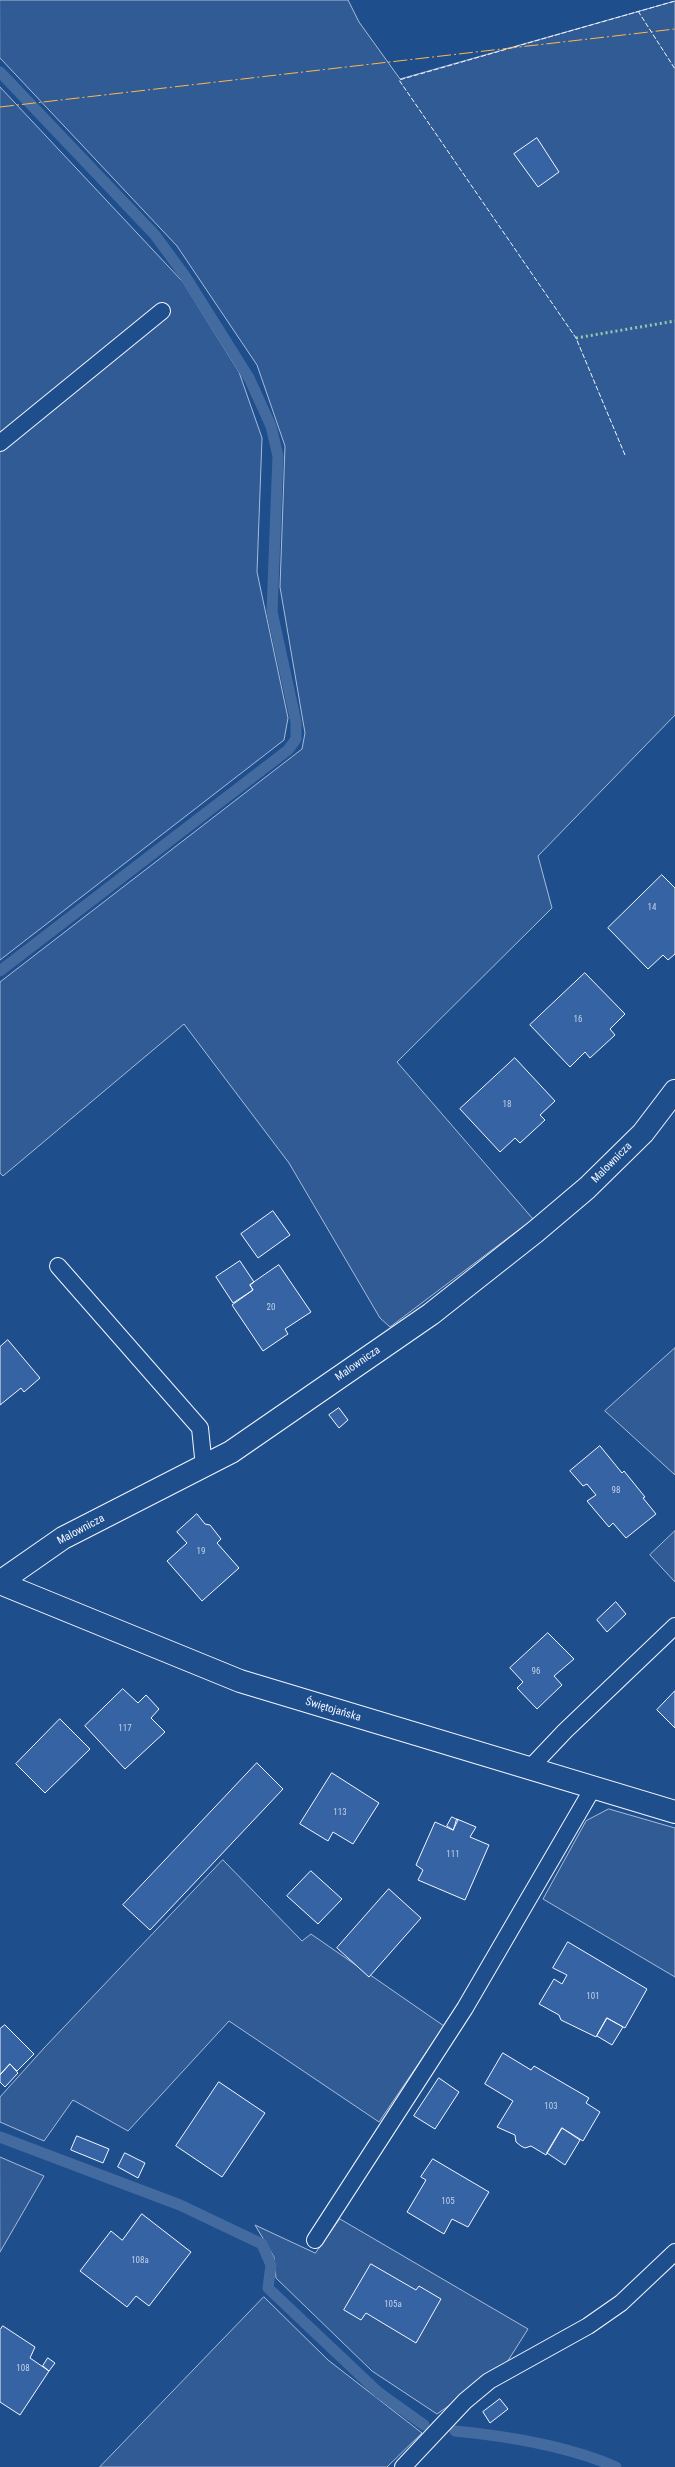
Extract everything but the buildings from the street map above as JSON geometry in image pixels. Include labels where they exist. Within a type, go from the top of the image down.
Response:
[{"type":"street","name":"Malownicza","points":[[0,1583],[63,1538],[204,1467],[237,1448],[431,1314],[587,1188],[637,1138],[675,1091]]},
{"type":"street","name":"Świętojańska","points":[[0,1583],[240,1681],[675,1812]]},
{"type":"lane","points":[[0,443],[162,311]]},
{"type":"lane","points":[[58,1266],[200,1428],[204,1467]]},
{"type":"lane","points":[[529,1769],[565,1730],[675,1626]]},
{"type":"lane","points":[[315,2240],[465,2008],[593,1788]]},
{"type":"lane","points":[[403,2467],[465,2401],[489,2381],[588,2326],[621,2303],[675,2252]]},
{"type":"shaded area","points":[[0,0],[348,0],[359,22],[400,79],[675,1],[675,715],[538,856],[552,908],[397,1062],[533,1219],[390,1327],[380,1318],[289,1163],[184,1024],[3,1176],[0,1173],[0,982],[302,749],[305,733],[280,587],[285,446],[257,365],[177,246],[0,58]]},
{"type":"shaded area","points":[[0,87],[183,282],[239,372],[262,438],[257,572],[288,718],[284,740],[0,960]]},
{"type":"shaded area","points":[[675,1348],[675,1475],[605,1411]]},
{"type":"shaded area","points":[[675,1531],[675,1582],[650,1555]]},
{"type":"shaded area","points":[[609,1809],[675,1828],[675,1977],[543,1899],[586,1821]]},
{"type":"shaded area","points":[[223,1860],[302,1941],[311,1934],[444,2026],[379,2122],[229,2021],[128,2131],[73,2100],[44,2141],[0,2122],[0,2097],[45,2047]]},
{"type":"shaded area","points":[[0,2157],[44,2176],[0,2252]]},
{"type":"shaded area","points":[[340,2219],[528,2329],[504,2367],[437,2414],[372,2371],[276,2278],[274,2257],[255,2225],[315,2253]]},
{"type":"shaded area","points":[[264,2297],[328,2360],[422,2433],[387,2467],[100,2467]]},
{"type":"waterway","points":[[0,72],[155,235],[185,276],[249,378],[271,426],[278,456],[272,612],[296,722],[296,739],[288,750],[0,971]]},
{"type":"waterway","points":[[0,2137],[180,2205],[262,2244],[271,2265],[268,2288],[378,2392],[424,2425]]},
{"type":"waterway","points":[[455,2431],[537,2443],[578,2453],[616,2467]]},
{"type":"hedge","points":[[576,338],[675,321]]},
{"type":"fence","points":[[625,455],[576,338],[399,80],[675,1]]},
{"type":"fence","points":[[638,11],[675,69]]},
{"type":"power","points":[[0,107],[675,29]]}]
